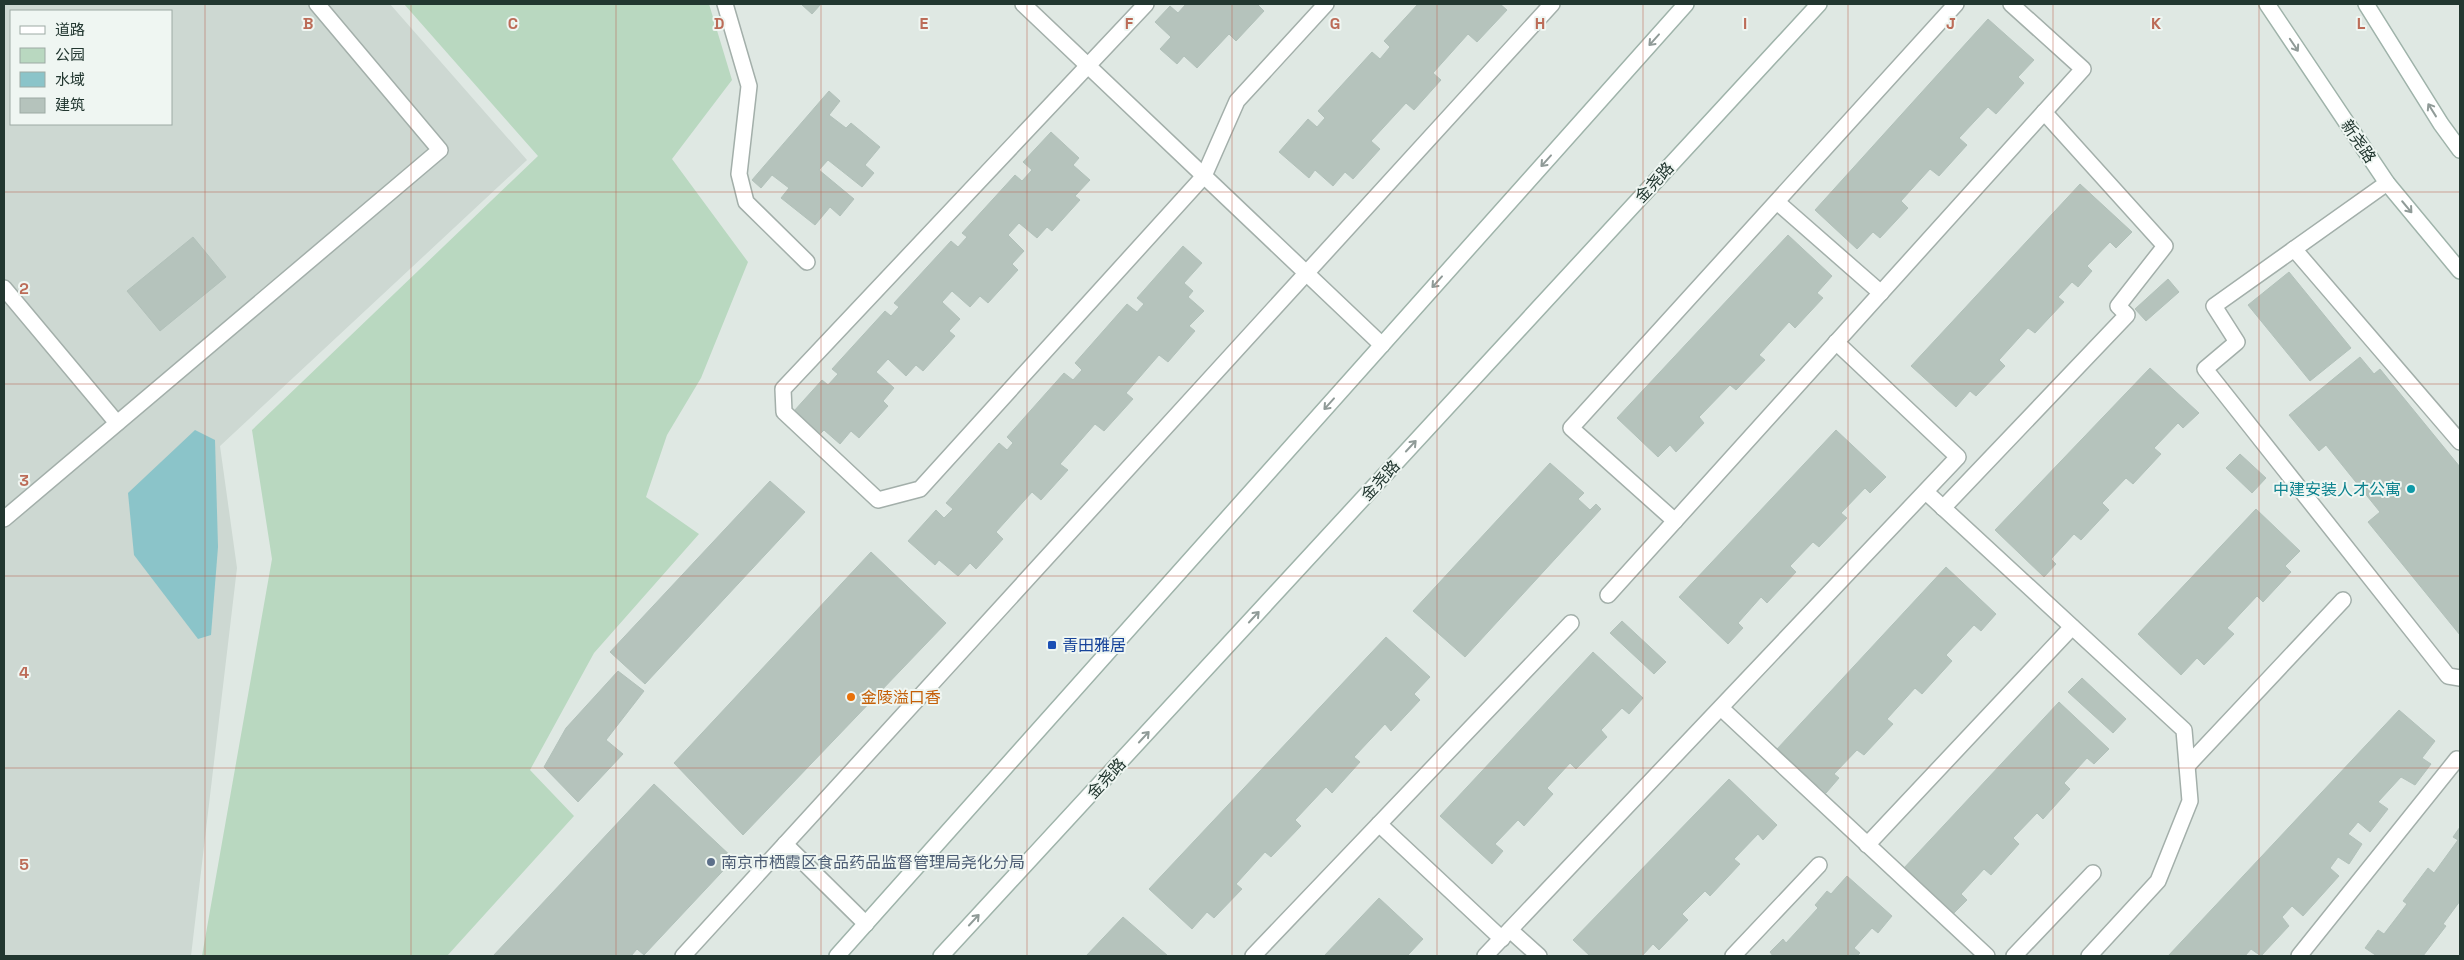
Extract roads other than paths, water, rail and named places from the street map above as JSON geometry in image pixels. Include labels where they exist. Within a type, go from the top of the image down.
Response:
[{"type":"main road","points":[[4,519],[440,150],[317,4]]},
{"type":"main road","points":[[725,4],[749,86],[739,174],[746,202],[807,262]]},
{"type":"main road","points":[[1022,4],[1382,345]]},
{"type":"main road","points":[[1146,4],[783,389],[784,412],[878,500],[920,489],[1204,176],[1237,100],[1326,4]]},
{"type":"main road","points":[[683,956],[1552,4]]},
{"type":"main road","points":[[836,956],[1686,4]]},
{"type":"main road","name":"金尧路","points":[[941,956],[1819,4]]},
{"type":"main road","points":[[1675,521],[1572,428],[1956,4]]},
{"type":"main road","points":[[1608,594],[2083,69],[2011,4]]},
{"type":"main road","name":"新尧路","points":[[2267,4],[2387,183],[2460,272]]},
{"type":"main road","points":[[2366,4],[2441,124],[2460,150]]},
{"type":"main road","points":[[1943,508],[2128,315],[2118,306],[2165,246],[2044,112]]},
{"type":"main road","points":[[2387,183],[2214,306],[2237,342],[2205,369],[2448,676],[2460,678]]},
{"type":"main road","points":[[1777,202],[1881,293]]},
{"type":"main road","points":[[2294,248],[2460,442]]},
{"type":"main road","points":[[4,288],[117,423]]},
{"type":"main road","points":[[1485,956],[1958,457],[1836,342]]},
{"type":"main road","points":[[1926,492],[2184,730],[2190,801],[2158,881],[2088,956]]},
{"type":"main road","points":[[2187,766],[2343,600]]},
{"type":"main road","points":[[1253,956],[1571,623]]},
{"type":"main road","points":[[1867,844],[2072,627]]},
{"type":"main road","points":[[1721,708],[1987,956]]},
{"type":"main road","points":[[2299,956],[2457,759],[2460,761]]},
{"type":"main road","points":[[1379,824],[1506,934],[1539,956]]},
{"type":"main road","points":[[785,844],[866,924]]},
{"type":"main road","points":[[1733,956],[1819,865]]},
{"type":"main road","points":[[2014,956],[2093,873]]},
{"type":"water","points":[[195,430],[215,440],[218,547],[211,635],[198,639],[134,555],[128,493]]},
{"type":"place","name":"中建安装人才公寓","points":[[2411,489]]},
{"type":"place","name":"青田雅居","points":[[1052,645]]},
{"type":"place","name":"金陵溢口香","points":[[851,697]]},
{"type":"place","name":"南京市栖霞区食品药品监督管理局尧化分局","points":[[711,862]]}]
